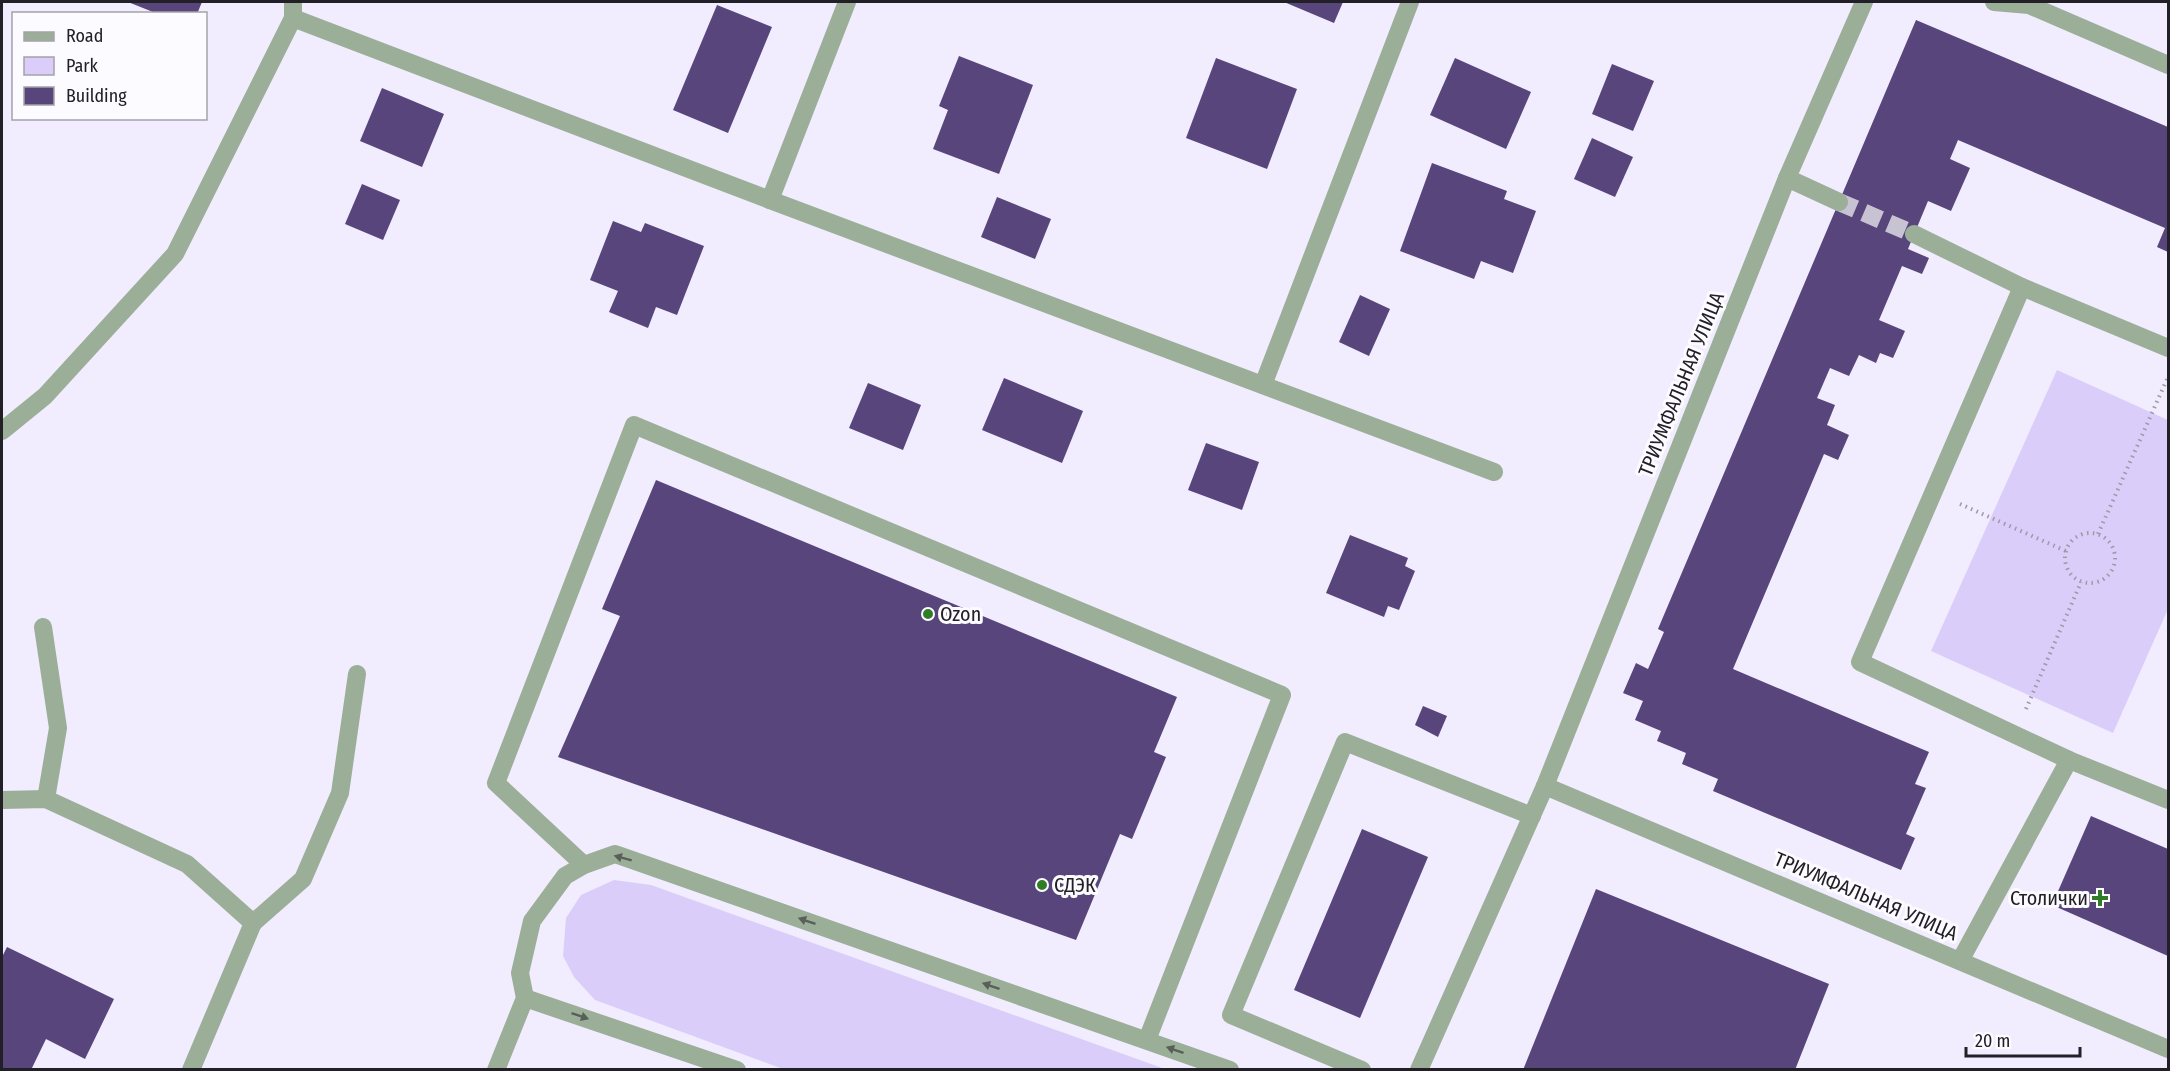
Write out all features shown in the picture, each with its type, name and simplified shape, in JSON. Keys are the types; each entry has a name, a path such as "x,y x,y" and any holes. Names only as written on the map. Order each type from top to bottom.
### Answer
{"street":[{"path":"770,200 847,2"},
{"path":"1263,385 1410,2"},
{"name":"ТРИУМФАЛЬНАЯ УЛИЦА","path":"1419,1070 1545,786 1787,178 1864,2"},
{"path":"1994,2 2030,3 2169,65"},
{"path":"2,431 45,396 175,254 293,10 770,200 1494,472"},
{"path":"1787,178 1839,202"},
{"path":"1914,234 2022,287 2169,348"},
{"path":"2022,287 1860,662 2069,760 2169,800"},
{"path":"584,865 496,783 634,425 1282,695 1147,1040"},
{"path":"43,627 58,728 46,799"},
{"path":"191,1070 253,923 303,879 340,793 357,674"},
{"path":"1362,1070 1231,1015 1345,742 1532,816"},
{"path":"1960,961 2069,760"},
{"name":"ТРИУМФАЛЬНАЯ УЛИЦА","path":"1545,786 2169,1049"},
{"path":"2,800 46,799 187,864 253,923"},
{"path":"496,1070 525,998 520,973 532,921 565,876 584,865 615,854 1230,1070"},
{"path":"525,998 737,1070"}],"path":[{"path":"2098,534 2169,377"},
{"path":"1933,493 2066,551"},
{"path":"2082,533 2098,534 2111,543 2115,558 2110,573 2097,582 2081,582 2068,572 2064,557 2069,542 2082,533"},
{"path":"2014,735 2081,582"}],"green space":[{"path":"2057,370 2168,420 2168,609 2113,733 1931,651"},
{"path":"614,880 651,885 1165,1069 783,1069 595,1000 574,977 563,956 566,918 581,895"}],"building":[{"path":"128,2 202,2 198,12 153,12"},
{"path":"1284,2 1343,2 1334,23"},
{"path":"717,5 772,27 728,133 673,110"},
{"path":"1916,20 2168,127 2168,252 2157,247 2165,228 1958,140 1950,159 1970,168 1951,211 1928,201 1908,249 1929,258 1922,274 1902,266 1879,320 1905,331 1893,358 1880,353 1876,363 1859,355 1849,376 1830,368 1817,398 1835,405 1827,425 1849,435 1838,460 1824,454 1733,669 1929,752 1915,784 1926,788 1906,834 1915,838 1901,870 1713,791 1718,779 1682,764 1686,753 1657,741 1661,731 1635,720 1643,701 1623,693 1636,663 1648,669 1664,632 1658,629"},
{"path":"959,56 1033,85 999,174 933,149 948,110 939,106"},
{"path":"1216,58 1297,89 1267,169 1186,138"},
{"path":"1455,58 1531,92 1506,149 1430,115"},
{"path":"1612,64 1654,81 1633,131 1592,114"},
{"path":"382,88 444,114 422,167 360,141"},
{"path":"1592,138 1633,157 1615,197 1574,179"},
{"path":"1432,163 1507,191 1504,199 1536,211 1513,273 1481,261 1474,279 1400,251"},
{"path":"362,184 400,200 383,240 345,224"},
{"path":"997,197 1051,219 1035,259 981,237"},
{"path":"613,221 641,232 645,223 704,246 677,315 656,307 648,328 609,312 618,291 590,280"},
{"path":"1360,295 1390,309 1369,356 1339,342"},
{"path":"1004,378 1083,411 1062,463 982,430"},
{"path":"868,383 921,405 903,450 849,428"},
{"path":"1206,443 1259,462 1242,510 1188,490"},
{"path":"656,480 1177,697 1154,752 1166,757 1132,839 1120,834 1076,940 558,757 620,616 602,609"},
{"path":"1350,535 1408,558 1405,566 1415,571 1399,610 1388,606 1384,617 1326,593"},
{"path":"1423,706 1447,716 1438,737 1415,725"},
{"path":"2091,816 2168,849 2168,956 2052,905"},
{"path":"1362,829 1428,857 1360,1018 1294,990"},
{"path":"1596,889 1829,984 1795,1070 1523,1070"},
{"path":"7,947 114,999 85,1059 46,1039 31,1070 2,1070 2,957"}],"tunnel":[{"path":"1839,202 1914,234"}],"place":[{"name":"Ozon","path":"928,614"},
{"name":"СДЭК","path":"1042,885"},
{"name":"Столички","path":"2100,898"}]}
